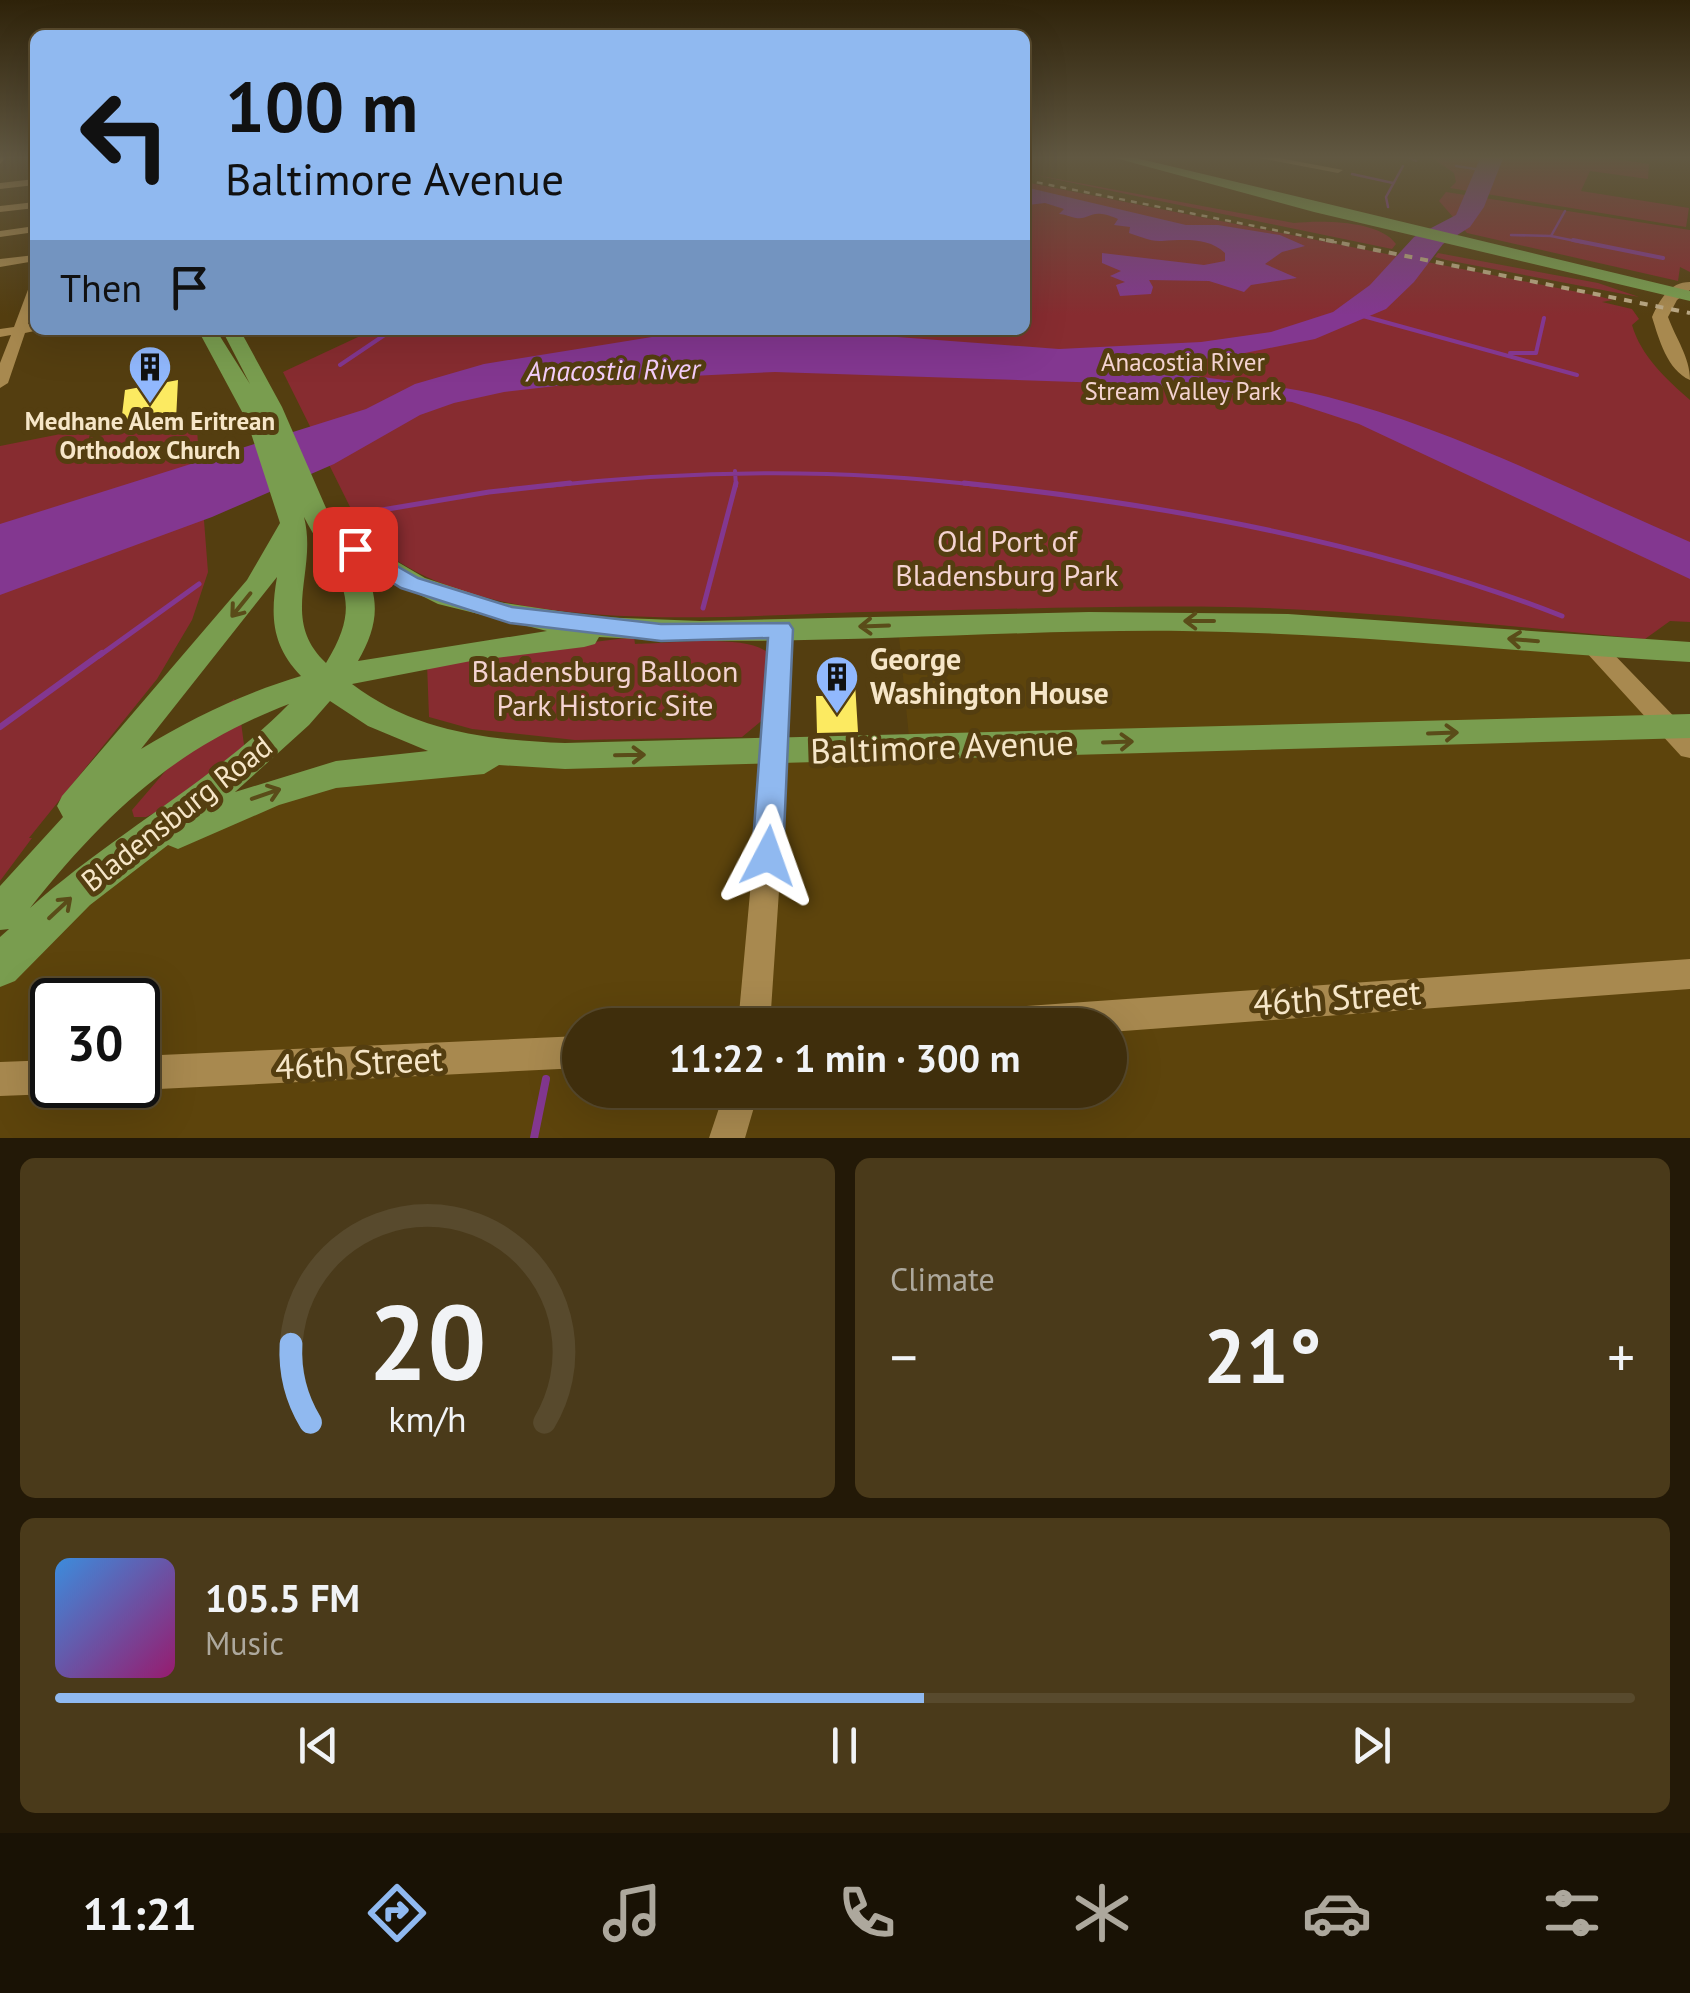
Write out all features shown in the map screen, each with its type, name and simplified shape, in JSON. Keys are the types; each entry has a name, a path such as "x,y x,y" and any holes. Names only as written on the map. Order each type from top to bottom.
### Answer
{"main road":[{"path":"1340,209 1686,289"},
{"name":"Bladensburg Road","path":"209,335 270,429"},
{"name":"Bladensburg Road","path":"0,967 63,905 114,863 248,763 326,681 355,638 364,608 355,576 303,515 233,335"},
{"path":"303,515 394,575 466,604 542,620 661,632"},
{"name":"Bladensburg Road","path":"1,914 58,828 266,574 303,515"},
{"name":"Baltimore Avenue","path":"303,515 287,605 288,630 302,659 369,715 407,733 448,745 533,756 1683,734"},
{"path":"1,914 93,810 162,752 228,714 326,681 534,643 661,632 1022,622 1234,622 1396,629 1690,652"},
{"path":"369,715 379,690 405,664"},
{"path":"114,863 250,800 317,778 384,767 533,756"}],"street":[{"path":"0,234 30,230"},
{"path":"0,263 30,259"},
{"path":"1686,289 1663,306 1662,330 1690,374"},
{"path":"0,383 30,298"},
{"path":"0,333 30,328"},
{"path":"755,1008 776,752 781,629"},
{"path":"1593,646 1683,734"},
{"name":"46th Street","path":"1127,1015 1690,974"},
{"name":"46th Street","path":"160,1073 562,1053"},
{"path":"0,1079 30,1078"},
{"path":"727,1138 736,1108"}],"shaded area":[{"path":"1022,621 1593,646 1690,749 1690,1138 0,1138 0,968 114,863 361,770 910,747 898,626"}],"green space":[{"name":"Anacostia River Stream Valley Park","path":"1030,209 1161,209 1598,296 1613,300 1602,302 1632,309 1639,319 1632,325 1641,347 1690,400 1690,622 1670,621 1645,639 1385,615 1229,607 671,617 599,615 529,607 464,591 407,567 362,531 283,372 362,335 1030,335"},
{"path":"1199,209 1294,223 1364,226 1388,236 1396,244 1392,249"},
{"path":"1446,209 1556,209 1690,230 1690,272 1680,267 1678,281 1467,233"},
{"path":"1578,209 1689,209 1686,227"},
{"path":"1438,253 1598,283 1639,297 1446,260 1435,257"},
{"path":"197,417 197,423 187,426 187,431 197,430 208,572 192,620 157,679 29,838 0,881 0,446 91,428 89,438"},
{"name":"Bladensburg Balloon Park Historic Site","path":"634,637 635,644 726,642 759,648 769,654 766,717 742,737 575,740 472,729 429,717 427,663"},
{"path":"234,699 239,707 246,760 234,775 146,817 134,817 132,810 217,711"}],"water":[{"path":"1064,209 1119,209 1186,225 1218,225 1280,235 1305,246 1282,252 1265,264 1297,278 1251,285 1244,292 1209,281 1149,280 1151,294 1120,296 1116,285 1125,282 1110,276 1121,271 1102,263 1102,253 1204,265 1225,261 1225,253 1203,242 1158,241 1129,233 1130,227 1114,225 1118,219 1109,216 1076,218 1059,214"},
{"name":"Anacostia River","path":"1458,209 1483,209 1470,227 1443,244 1414,282 1386,309 1315,339 1230,356 1140,366 1328,397 1466,443 1690,542 1690,579 1359,424 1292,402 1136,384 775,372 608,380 504,392 454,403 420,415 334,464 212,517 0,595 0,524 366,409 415,384 484,364 658,336 870,335 1059,349 1201,342 1271,332 1333,312 1370,285 1414,237 1456,215"}],"building":[{"name":"Medhane Alem Eritrean Orthodox Church","path":"178,380 176,420 120,432 125,390"},
{"name":"George Washington House","path":"830,683 855,683 858,732 817,733 816,696 830,696"}],"waterway":[{"path":"1551,236 1565,211"},
{"path":"1511,235 1551,236"},
{"path":"1551,236 1585,243"},
{"path":"1573,240 1663,258"},
{"path":"1363,316 1577,375"},
{"path":"1510,353 1536,353 1544,318"},
{"path":"340,365 385,335"},
{"path":"547,486 735,474"},
{"path":"735,474 736,484"},
{"path":"735,474 877,476 986,486"},
{"path":"370,512 570,483"},
{"path":"964,483 1115,502 1268,530 1418,567 1562,616"},
{"path":"703,608 736,484"},
{"path":"99,656 199,584"},
{"path":"0,727 102,653"},
{"path":"534,1138 546,1079"}],"railway":[{"path":"1170,209 1339,243"},
{"path":"1326,240 1690,313"}],"place":[{"name":"Medhane Alem Eritrean Orthodox Church","path":"150,405"},
{"name":"George Washington House","path":"837,715"}],"route":[{"path":"355,549 410,583 510,615 661,632 781,629 768,856"}],"park label":[{"name":"Old Port of Bladensburg Park","path":"1007,559"}]}
